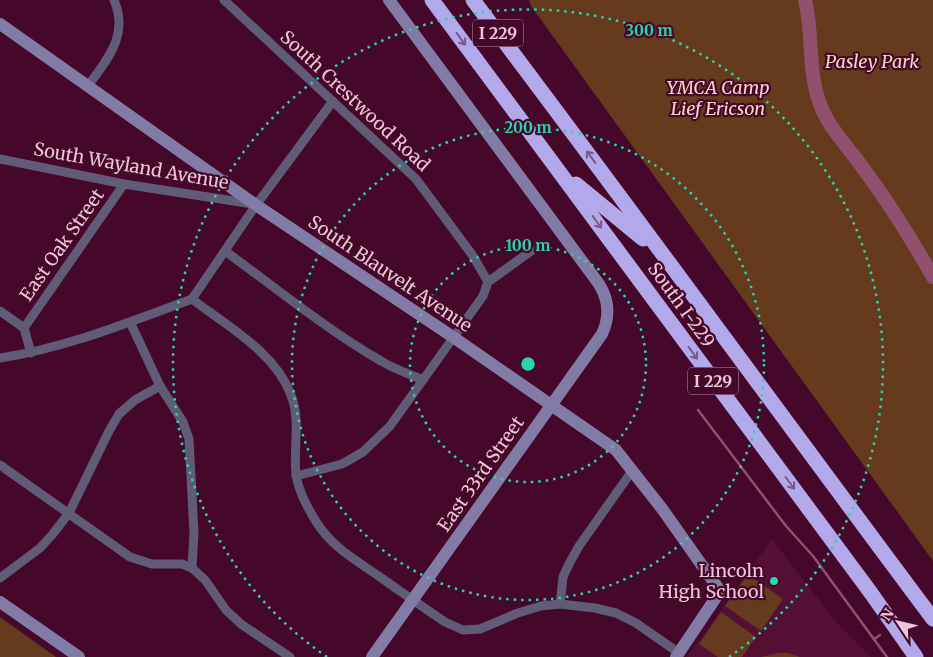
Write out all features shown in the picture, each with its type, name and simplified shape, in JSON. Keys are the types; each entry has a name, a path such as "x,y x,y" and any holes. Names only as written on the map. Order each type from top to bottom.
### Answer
{"highway":[{"name":"South I-229","path":"432,0 871,593 916,657"},
{"name":"South I-229","path":"472,0 933,619"},
{"path":"480,0 523,67"},
{"path":"557,169 660,253"}],"street":[{"path":"88,86 110,56 116,41 120,23 114,0"},
{"name":"South Crestwood Road","path":"224,0 416,179 473,256 488,282"},
{"name":"East 33rd Street","path":"372,657 602,334 608,308 606,296 599,284 389,0"},
{"name":"South Blauvelt Avenue","path":"0,24 256,205 453,337 616,450 663,510 718,588 719,594 677,655"},
{"path":"0,358 31,353 130,322 192,299 256,205 333,101"},
{"name":"South Wayland Avenue","path":"0,159 124,184 256,205"},
{"name":"East Oak Street","path":"31,353 24,328 124,184"},
{"path":"224,251 361,349 383,362 423,380"},
{"path":"296,476 342,464 363,452 390,426 483,296 488,282 531,251"},
{"path":"192,299 260,351 274,365 284,380 292,396 296,422 296,476 304,500 317,524 338,548 445,622 463,630 480,629 518,613 541,606 560,604 595,608 616,613 636,623 677,655"},
{"path":"0,311 24,328"},
{"path":"130,322 160,386 183,422 188,439 194,534 192,568"},
{"path":"0,578 40,548 69,513 119,414 134,400 160,386"},
{"path":"0,465 130,557 152,564 182,564 192,568 205,580 226,610 241,624 290,657"},
{"path":"560,604 562,578 568,564 632,470"},
{"path":"0,602 79,657"}],"shaded area":[{"name":"Lincoln High School","path":"772,539 837,623 871,657 687,657"}],"green space":[{"name":"YMCA Camp Lief Ericson","path":"529,0 933,0 933,561 531,6"},
{"path":"748,574 783,599 761,631 725,606"},
{"path":"721,612 756,637 742,657 718,657 699,644"},
{"path":"0,617 56,657 0,657"},
{"path":"788,653 800,657 761,657"}],"waterway":[{"path":"805,0 815,86 826,118 891,208 933,277"},
{"path":"698,410 786,526 813,556 887,657"},
{"path":"874,639 880,635"}],"place":[{"name":"Lincoln High School","path":"774,581"}],"park label":[{"name":"Pasley Park","path":"872,62"}]}
